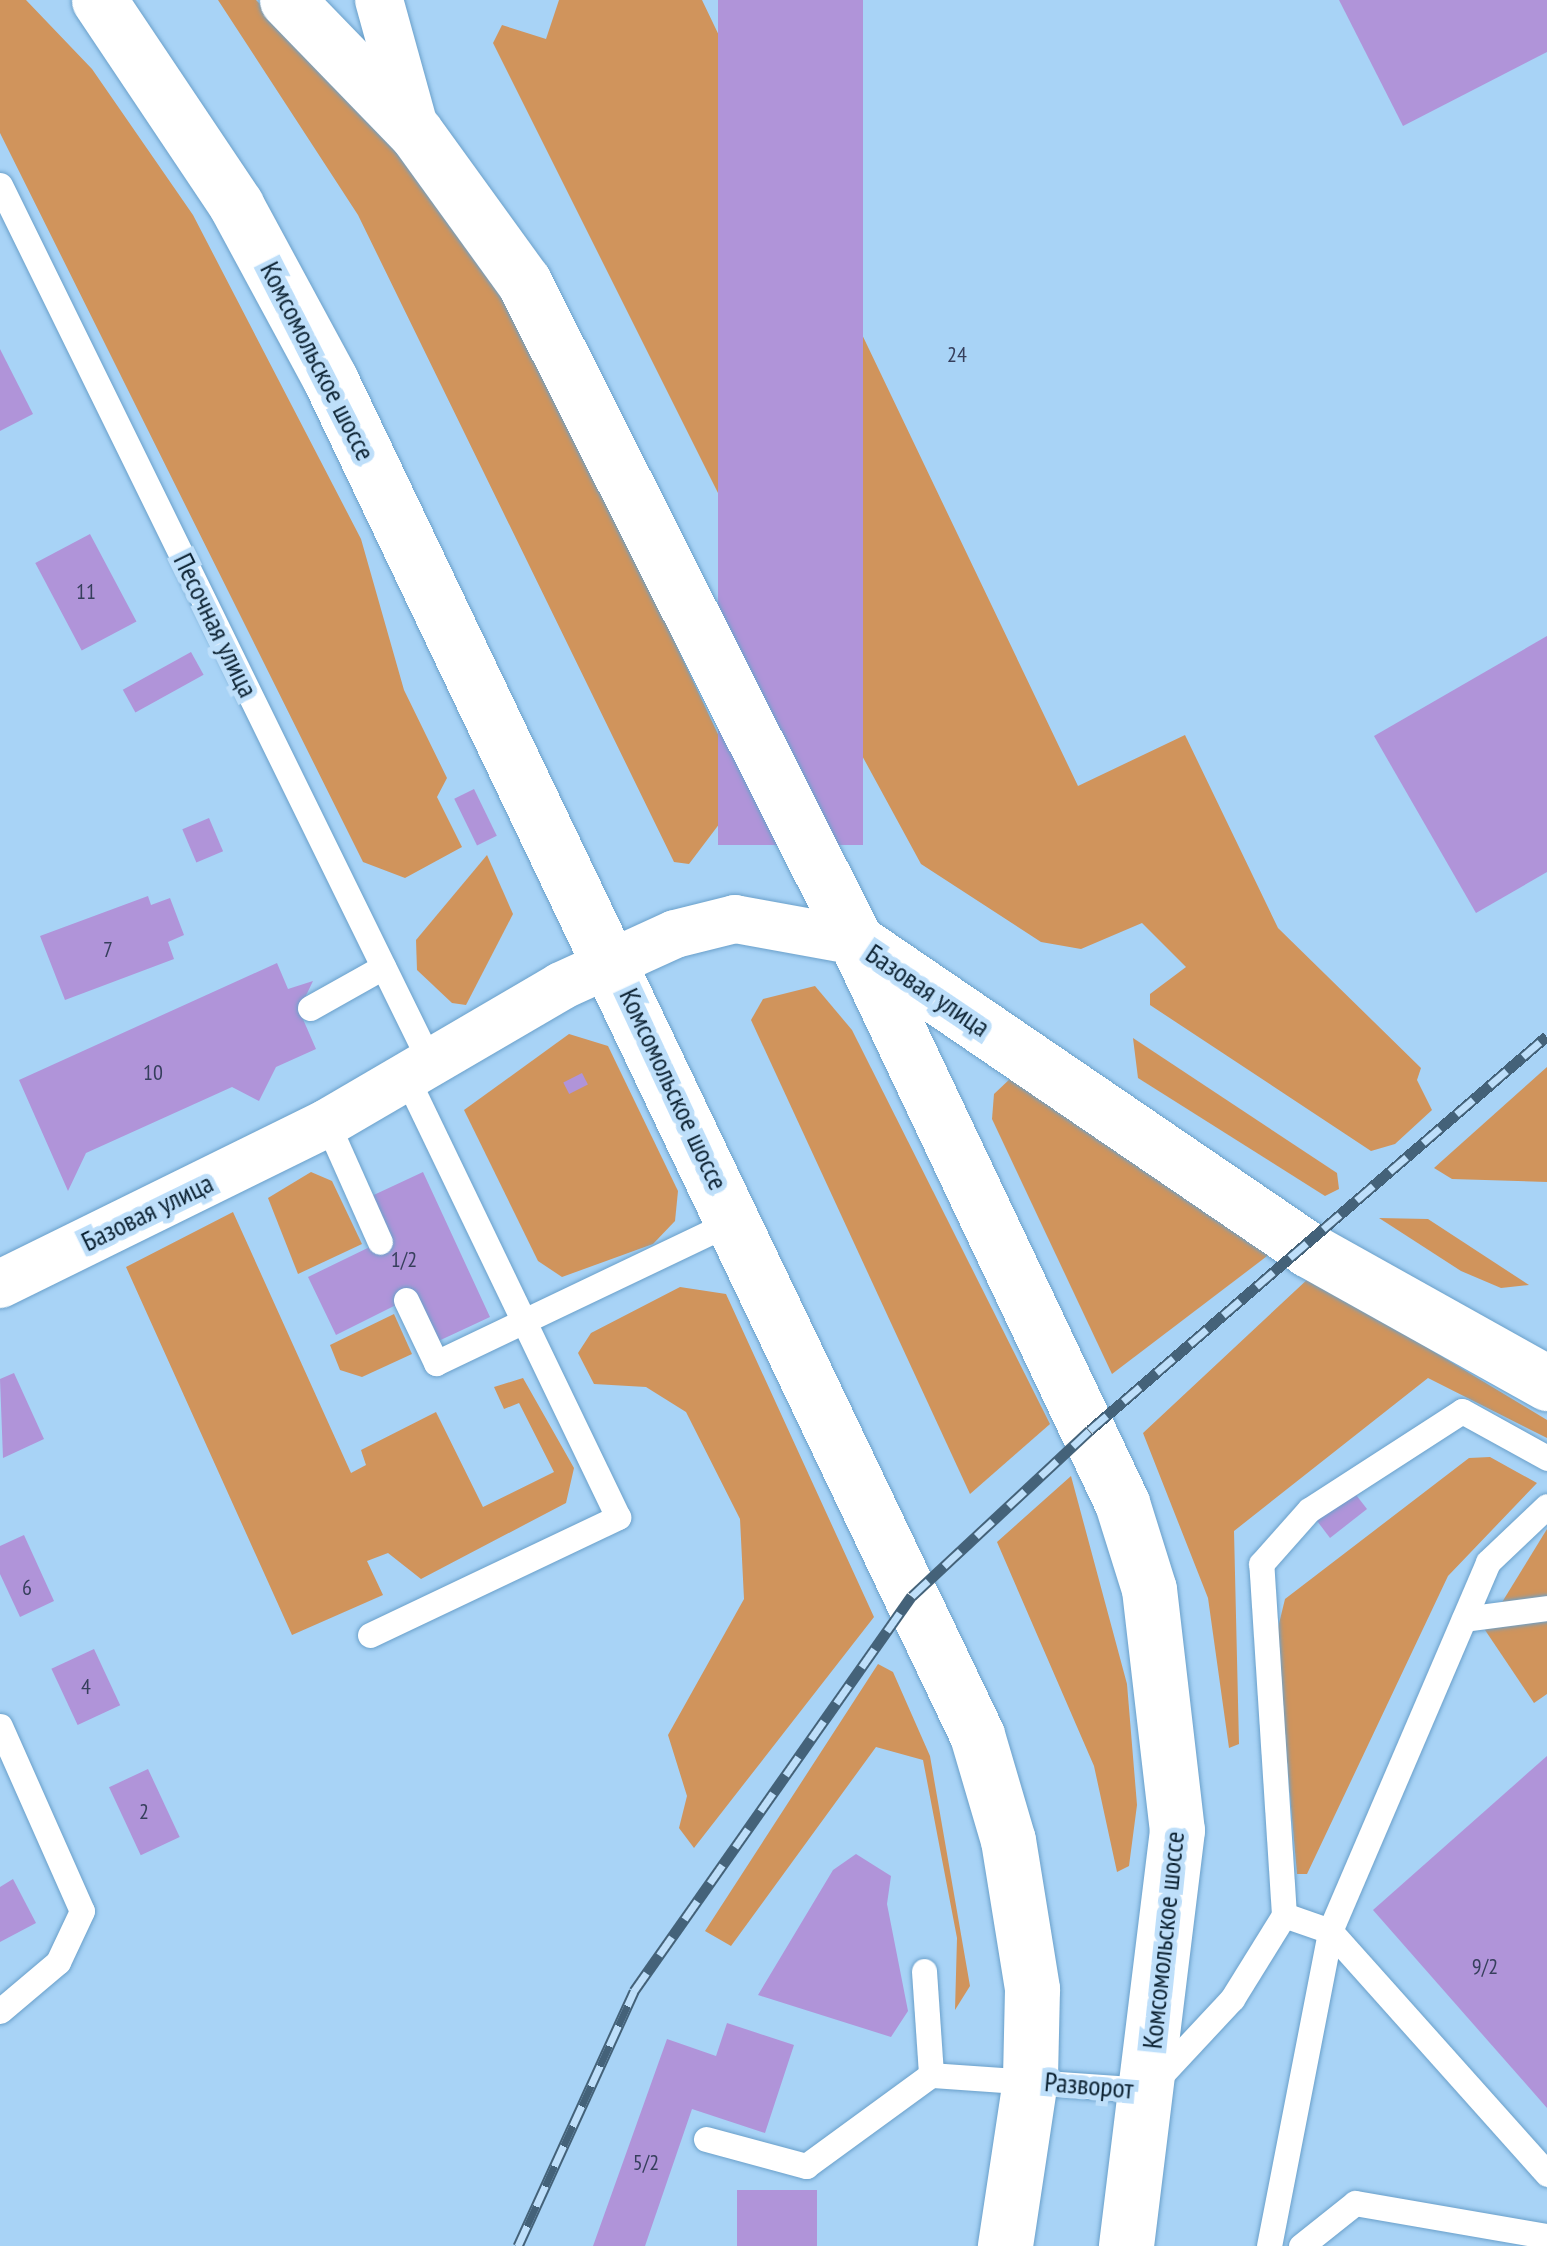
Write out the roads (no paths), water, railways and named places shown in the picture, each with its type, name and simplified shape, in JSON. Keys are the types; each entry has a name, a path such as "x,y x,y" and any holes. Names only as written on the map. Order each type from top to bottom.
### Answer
{"main road":[{"name":"Комсомольское шоссе","path":"99,0 236,206 330,379 613,960 977,1735 1008,1840 1032,1989 1030,2080 1005,2246"},
{"name":"Комсомольское шоссе","path":"287,0 416,133 524,282 856,941 1098,1448 1150,1588 1177,1830 1126,2246"},
{"name":"Базовая улица","path":"856,941 1308,1250 1547,1383"}],"street":[{"name":"Комсомольское шоссе","path":"389,3 416,133"},
{"name":"Базовая улица","path":"0,1284 327,1123 613,960 734,920 856,941"}],"lane":[{"name":"Песочная улица","path":"0,185 384,967 420,1073 526,1321 618,1517 370,1635"},
{"path":"310,1008 384,967"},
{"path":"327,1123 380,1242"},
{"path":"406,1300 436,1363 736,1220"},
{"path":"1148,2090 1232,1999 1284,1915 1261,1564 1309,1510 1371,1476 1462,1412 1547,1458"},
{"path":"1269,2246 1330,1931 1488,1562 1547,1506"},
{"path":"1464,1619 1547,1608"},
{"path":"0,1726 82,1911 58,1962 0,2010"},
{"path":"1284,1915 1330,1931 1547,2174"},
{"path":"706,2139 806,2166 931,2075 924,1971"},
{"name":"Разворот","path":"931,2075 1148,2090"},
{"path":"1301,2246 1355,2203 1547,2236"}],"railway":[{"path":"518,2246 634,1991 912,1596 1090,1430 1547,1036"}]}
